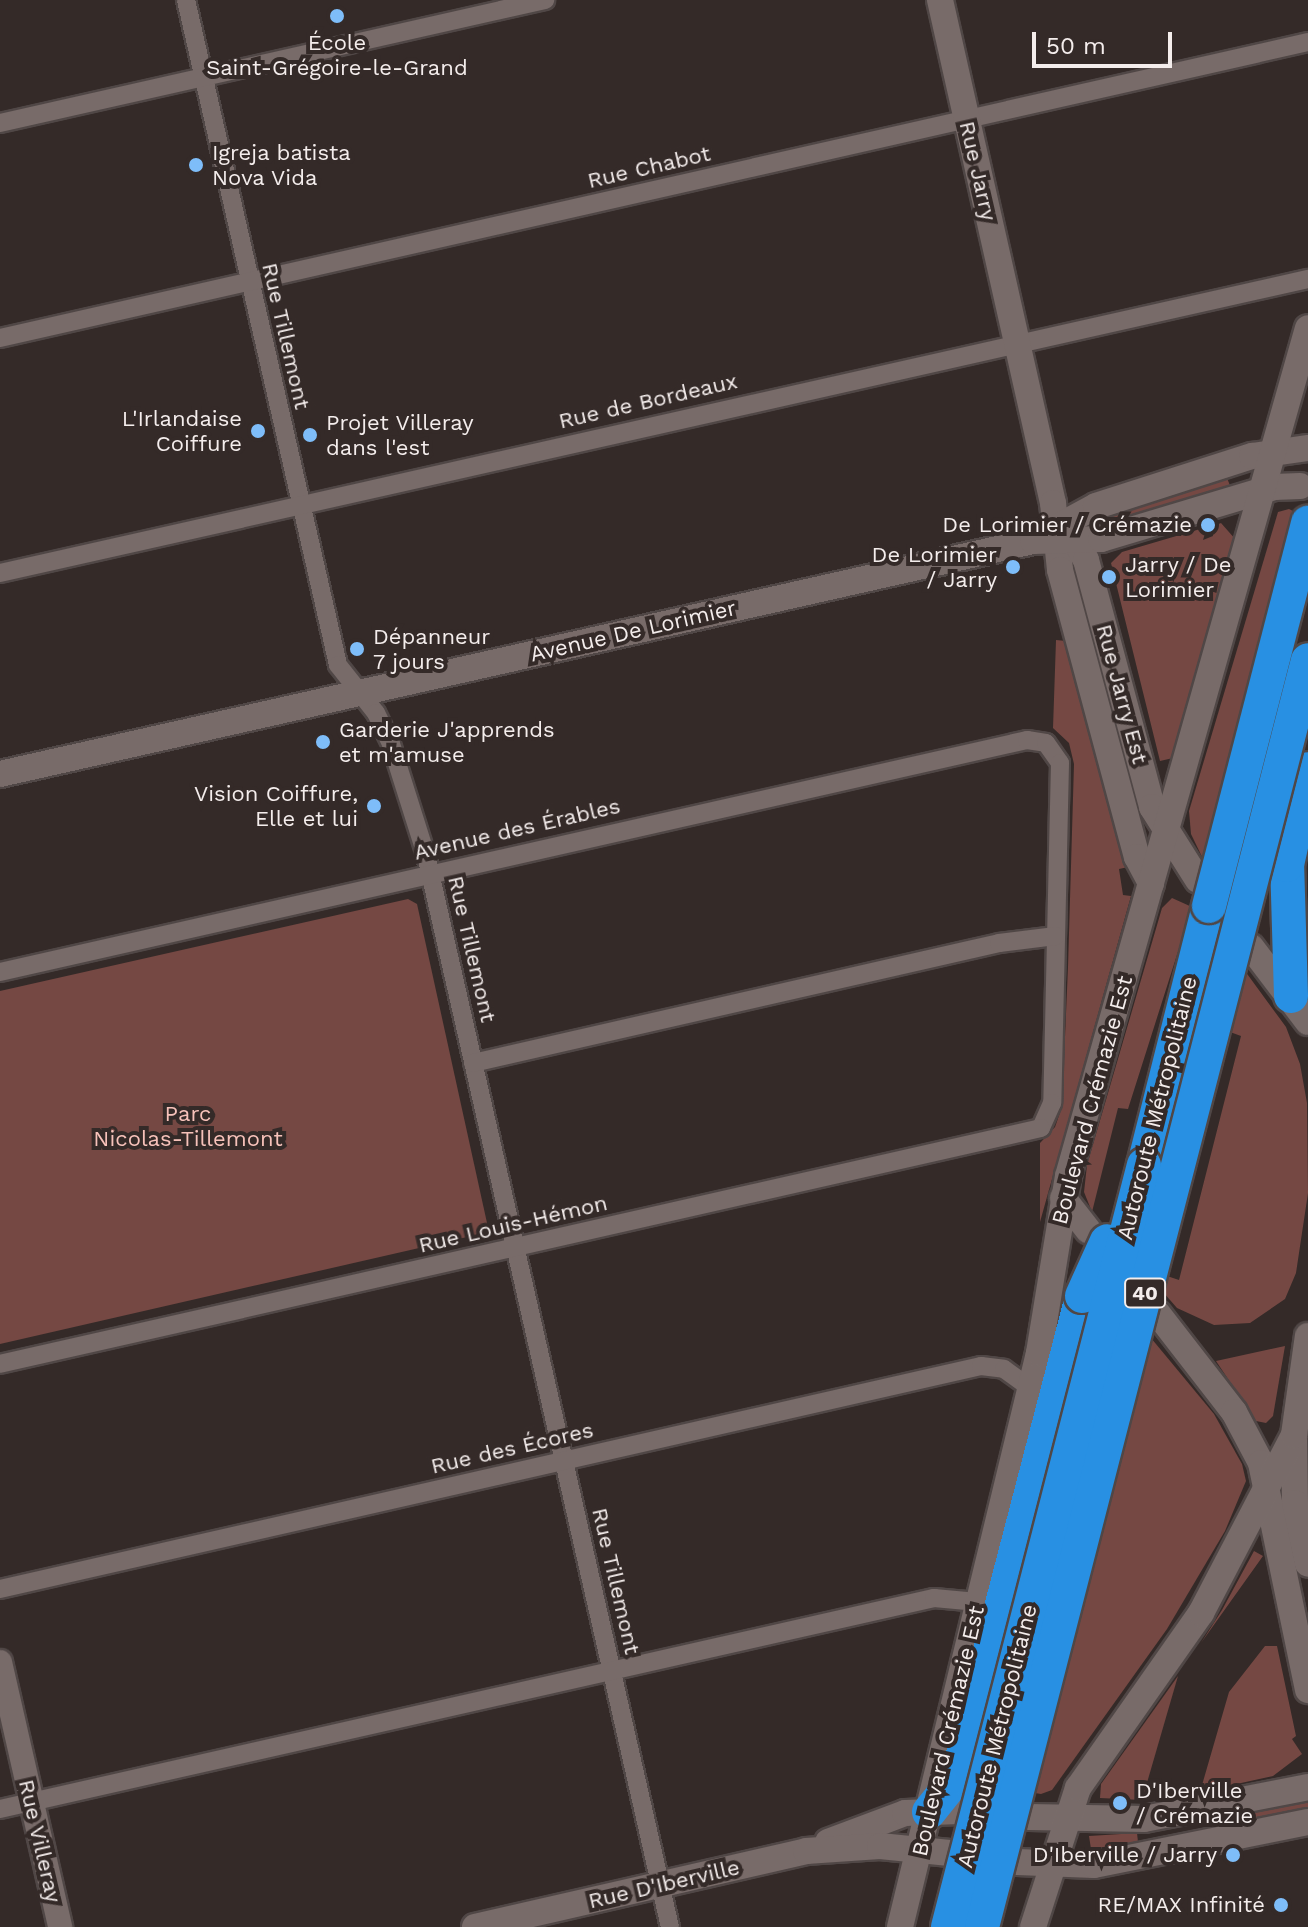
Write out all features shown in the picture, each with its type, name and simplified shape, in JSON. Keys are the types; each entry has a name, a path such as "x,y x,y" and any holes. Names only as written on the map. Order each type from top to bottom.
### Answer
{"highway":[{"name":"Autoroute Métropolitaine","path":"948,1927 1308,523"},
{"name":"Autoroute Métropolitaine","path":"982,1927 1308,660"},
{"path":"1300,1009 1287,865 1308,769"},
{"path":"945,1812 957,1777 1082,1296 1144,1165"}],"main road":[{"name":"Rue Jarry","path":"940,0 1017,342"},
{"name":"Boulevard Crémazie Est","path":"900,1927 920,1849 945,1812 931,1785 1030,1388 1063,1198 1308,328"},
{"name":"Rue Jarry Est","path":"1017,342 1056,529 1060,570 1129,829 1151,883"},
{"name":"Avenue De Lorimier","path":"0,774 1056,529 1096,506 1275,451 1308,448"},
{"name":"Avenue De Lorimier","path":"1056,529 1101,539 1264,490 1300,486"},
{"name":"Rue Jarry Est","path":"1056,529 1086,560 1152,807 1166,836 1198,880"},
{"path":"1251,947 1300,1009"},
{"path":"1063,1198 1088,1230"},
{"path":"1158,1314 1234,1412 1267,1486 1308,1690"},
{"path":"1308,1336 1294,1435 1295,1503 1308,1564"},
{"path":"1033,1927 1065,1821 1084,1779 1201,1613 1294,1435"},
{"path":"1029,1817 1065,1821 1166,1817 1308,1787"},
{"name":"Rue D'Iberville","path":"475,1927 806,1851 869,1825 945,1812"},
{"path":"1017,1862 1051,1866 1094,1865 1308,1822"},
{"name":"Rue D'Iberville","path":"806,1851 920,1849 950,1853"}],"street":[{"name":"Rue Tillemont","path":"186,0 340,674 376,713 399,764 430,873 670,1927"},
{"path":"0,123 545,0"},
{"name":"Rue Chabot","path":"0,338 1308,42"},
{"name":"Rue de Bordeaux","path":"0,573 1308,279"},
{"name":"Avenue des Érables","path":"0,972 1027,740 1046,743 1061,771 1056,936"},
{"path":"473,1063 984,946 1056,936"},
{"name":"Rue Louis-Hémon","path":"0,1364 1036,1131 1045,1124 1052,1103 1056,936"},
{"name":"Rue des Écores","path":"0,1589 981,1366 1004,1369 1030,1388"},
{"path":"0,1809 934,1598 978,1602"},
{"name":"Rue Villeray","path":"0,1662 60,1927"}],"green space":[{"path":"1227,478 1231,488 1101,524 1099,520"},
{"path":"1293,511 1204,861 1191,834 1189,811 1278,512"},
{"path":"1221,523 1236,540 1173,758 1160,761 1111,563 1122,552 1207,527 1203,540 1213,536 1211,527"},
{"path":"1056,640 1066,641 1128,867 1119,869 1123,895 1131,896 1040,1222 1040,1143 1055,1127 1062,1107 1074,764 1069,743 1053,728"},
{"path":"1172,898 1192,907 1128,1109 1118,1108 1092,1212 1084,1192 1087,1165 1162,908"},
{"name":"Parc Nicolas-Tillemont","path":"408,899 417,904 489,1232 0,1344 0,991"},
{"path":"1245,971 1286,1027 1300,1064 1307,1103 1308,1193 1296,1273 1285,1299 1250,1323 1214,1325 1177,1308 1163,1292 1167,1276 1179,1280 1241,1036 1230,1032"},
{"path":"1151,1338 1214,1414 1242,1464 1246,1481 1225,1531 1167,1629 1052,1790 1035,1793"},
{"path":"1285,1346 1273,1416 1266,1423 1256,1421 1216,1361"},
{"path":"1254,1551 1263,1556 1201,1643 1222,1610"},
{"path":"1265,1646 1277,1646 1296,1736 1292,1739 1302,1754 1273,1776 1200,1792 1229,1692"},
{"path":"1178,1676 1142,1800 1100,1798 1101,1784"},
{"path":"1308,1801 1308,1807 1217,1828 1216,1821"},
{"path":"1137,1833 1138,1842 1091,1849 1089,1836"}],"place":[{"name":"École Saint-Grégoire-le-Grand","path":"337,16"},
{"name":"Igreja batista Nova Vida","path":"196,165"},
{"name":"L'Irlandaise Coiffure","path":"258,431"},
{"name":"Projet Villeray dans l'est","path":"310,435"},
{"name":"De Lorimier / Crémazie","path":"1208,525"},
{"name":"De Lorimier / Jarry","path":"1013,567"},
{"name":"Jarry / De Lorimier","path":"1109,577"},
{"name":"Dépanneur 7 jours","path":"357,649"},
{"name":"Garderie J'apprends et m'amuse","path":"323,742"},
{"name":"Vision Coiffure, Elle et lui","path":"374,806"},
{"name":"D'Iberville / Crémazie","path":"1120,1803"},
{"name":"D'Iberville / Jarry","path":"1233,1855"},
{"name":"RE/MAX Infinité","path":"1281,1905"}]}
